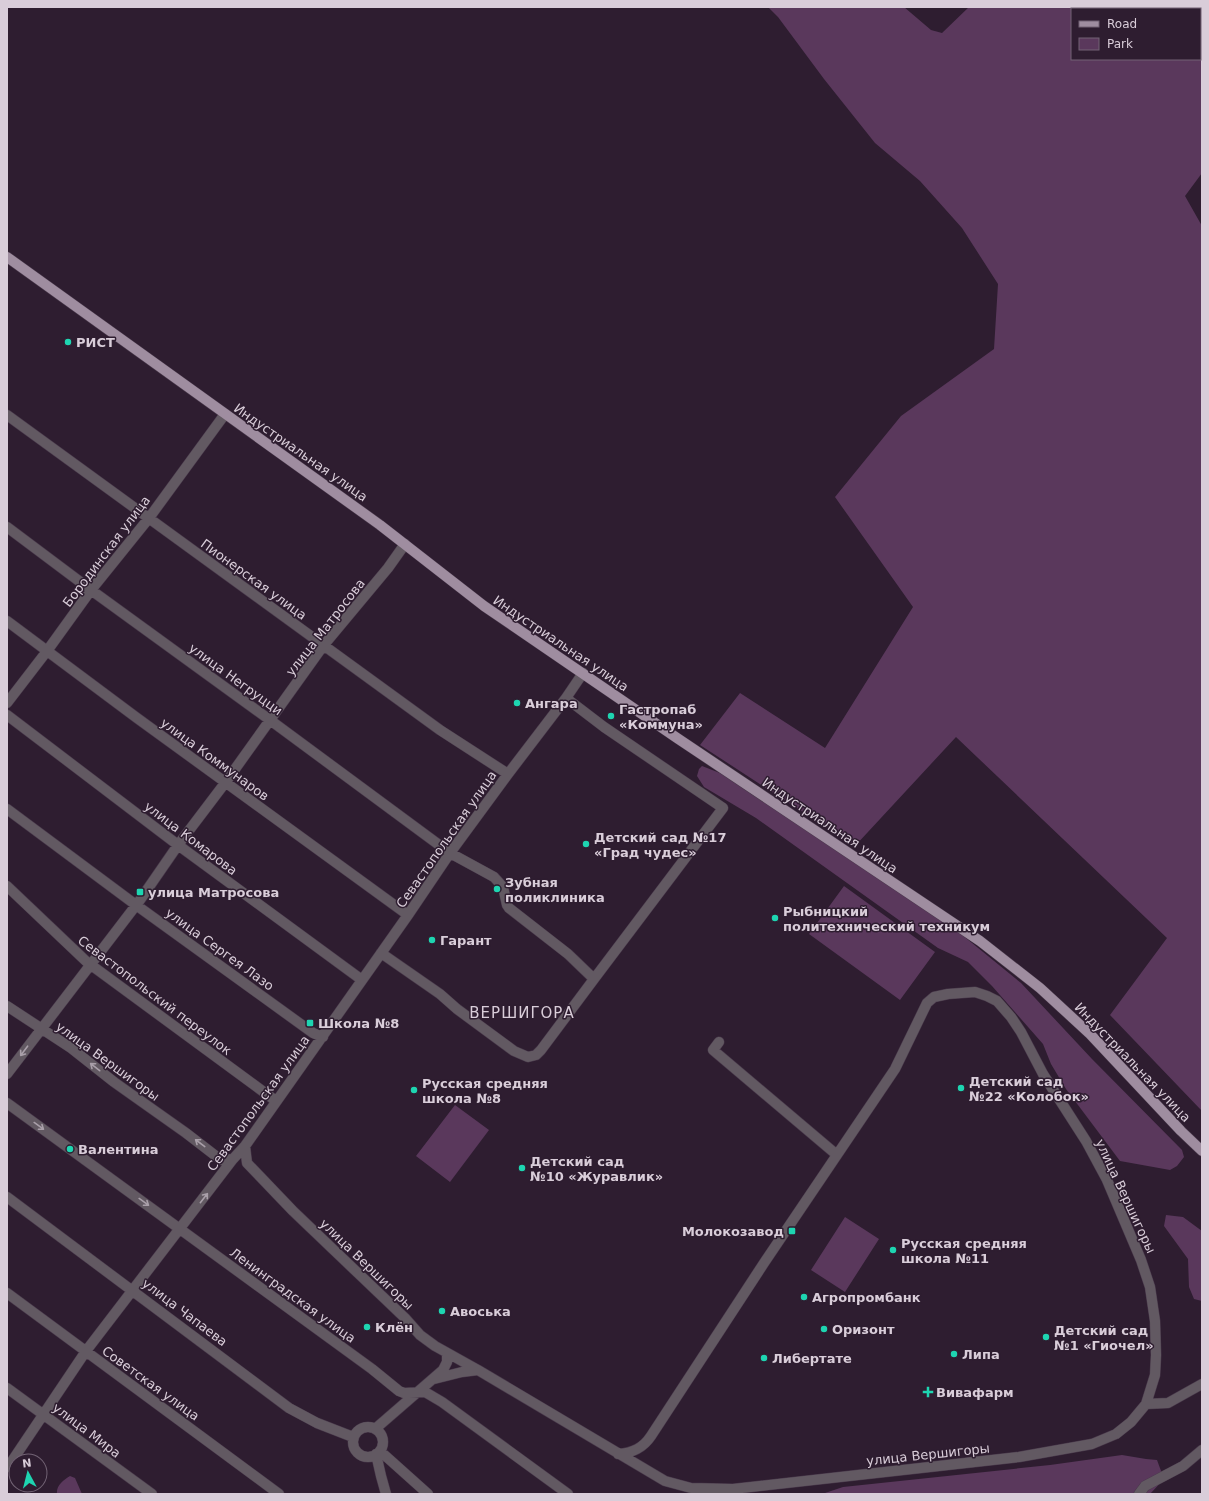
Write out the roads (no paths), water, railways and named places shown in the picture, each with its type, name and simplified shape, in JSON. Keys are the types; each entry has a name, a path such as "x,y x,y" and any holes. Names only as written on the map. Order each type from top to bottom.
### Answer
{"main road":[{"name":"Индустриальная улица","path":"7,257 380,524 484,606 677,738 980,941 1040,988 1090,1034 1180,1131 1202,1151"}],"street":[{"name":"Бородинская улица","path":"7,703 47,652 91,590 149,518 225,414"},
{"name":"Пионерская улица","path":"7,415 440,730 508,774"},
{"name":"улица Негруцци","path":"7,527 450,853 494,877 503,888 506,905 568,954 594,979"},
{"name":"улица Матросова","path":"7,1074 41,1028 91,966 323,646 406,544"},
{"name":"улица Коммунаров","path":"7,621 225,783 408,915"},
{"name":"Севастопольская улица","path":"7,1466 8,1467 86,1351 233,1159 245,1146 323,1037 450,853 583,674"},
{"path":"381,953 440,994 457,1009 514,1051 528,1057 536,1054 541,1050 723,808 604,727 566,698"},
{"name":"улица Комарова","path":"7,715 178,845 362,980"},
{"name":"улица Сергея Лазо","path":"7,809 136,905 313,1032 323,1037"},
{"name":"Севастопольский переулок","path":"7,886 91,966 276,1101"},
{"name":"улица Вершигоры","path":"7,1006 71,1048 114,1082 186,1133 221,1160 233,1159 247,1163 293,1211 405,1318 420,1335 435,1346 478,1370 618,1454 665,1481 687,1490 733,1489 1019,1457 1092,1444 1116,1434 1131,1422 1146,1404 1155,1375 1155,1321 1150,1288 1141,1260 1107,1180 1086,1141 1043,1074 1021,1032 1011,1017 997,1002 988,996 975,992 948,994 934,997 927,1002 895,1069 647,1442 639,1449 618,1454"},
{"path":"719,1042 713,1050 837,1155"},
{"name":"Ленинградская улица","path":"7,1103 399,1390 404,1393 426,1392 442,1402 568,1494"},
{"path":"245,1146 247,1163"},
{"name":"улица Чапаева","path":"7,1197 290,1408 317,1423 353,1437"},
{"name":"Советская улица","path":"7,1293 279,1494"},
{"path":"375,1429 443,1370 448,1358 447,1353"},
{"path":"432,1380 462,1372 478,1370"},
{"path":"1146,1404 1168,1403 1202,1384"},
{"name":"улица Мира","path":"7,1388 152,1494"},
{"path":"378,1453 367,1457 358,1454 353,1446 353,1437 359,1430 362,1428 371,1427 379,1432 383,1441 378,1453 381,1476 386,1494"},
{"path":"1139,1494 1145,1486 1183,1466 1202,1450"},
{"path":"378,1453 428,1494"}],"place":[{"name":"РИСТ","path":"68,342"},
{"name":"Ангара","path":"517,703"},
{"name":"Гастропаб «Коммуна»","path":"611,716"},
{"name":"Детский сад №17 «Град чудес»","path":"586,844"},
{"name":"Зубная поликлиника","path":"497,889"},
{"name":"улица Матросова","path":"140,892"},
{"name":"Рыбницкий политехнический техникум","path":"775,918"},
{"name":"Гарант","path":"432,940"},
{"name":"Школа №8","path":"310,1023"},
{"name":"Детский сад №22 «Колобок»","path":"961,1088"},
{"name":"Русская средняя школа №8","path":"414,1090"},
{"name":"Валентина","path":"70,1149"},
{"name":"Детский сад №10 «Журавлик»","path":"522,1168"},
{"name":"Молокозавод","path":"792,1231"},
{"name":"Русская средняя школа №11","path":"893,1250"},
{"name":"Агропромбанк","path":"804,1297"},
{"name":"Авоська","path":"442,1311"},
{"name":"Клён","path":"367,1327"},
{"name":"Оризонт","path":"824,1329"},
{"name":"Детский сад №1 «Гиочел»","path":"1046,1337"},
{"name":"Липа","path":"954,1354"},
{"name":"Либертате","path":"764,1358"},
{"name":"Вивафарм","path":"928,1392"}],"district":[{"name":"ВЕРШИГОРА","path":"522,1013"}]}
